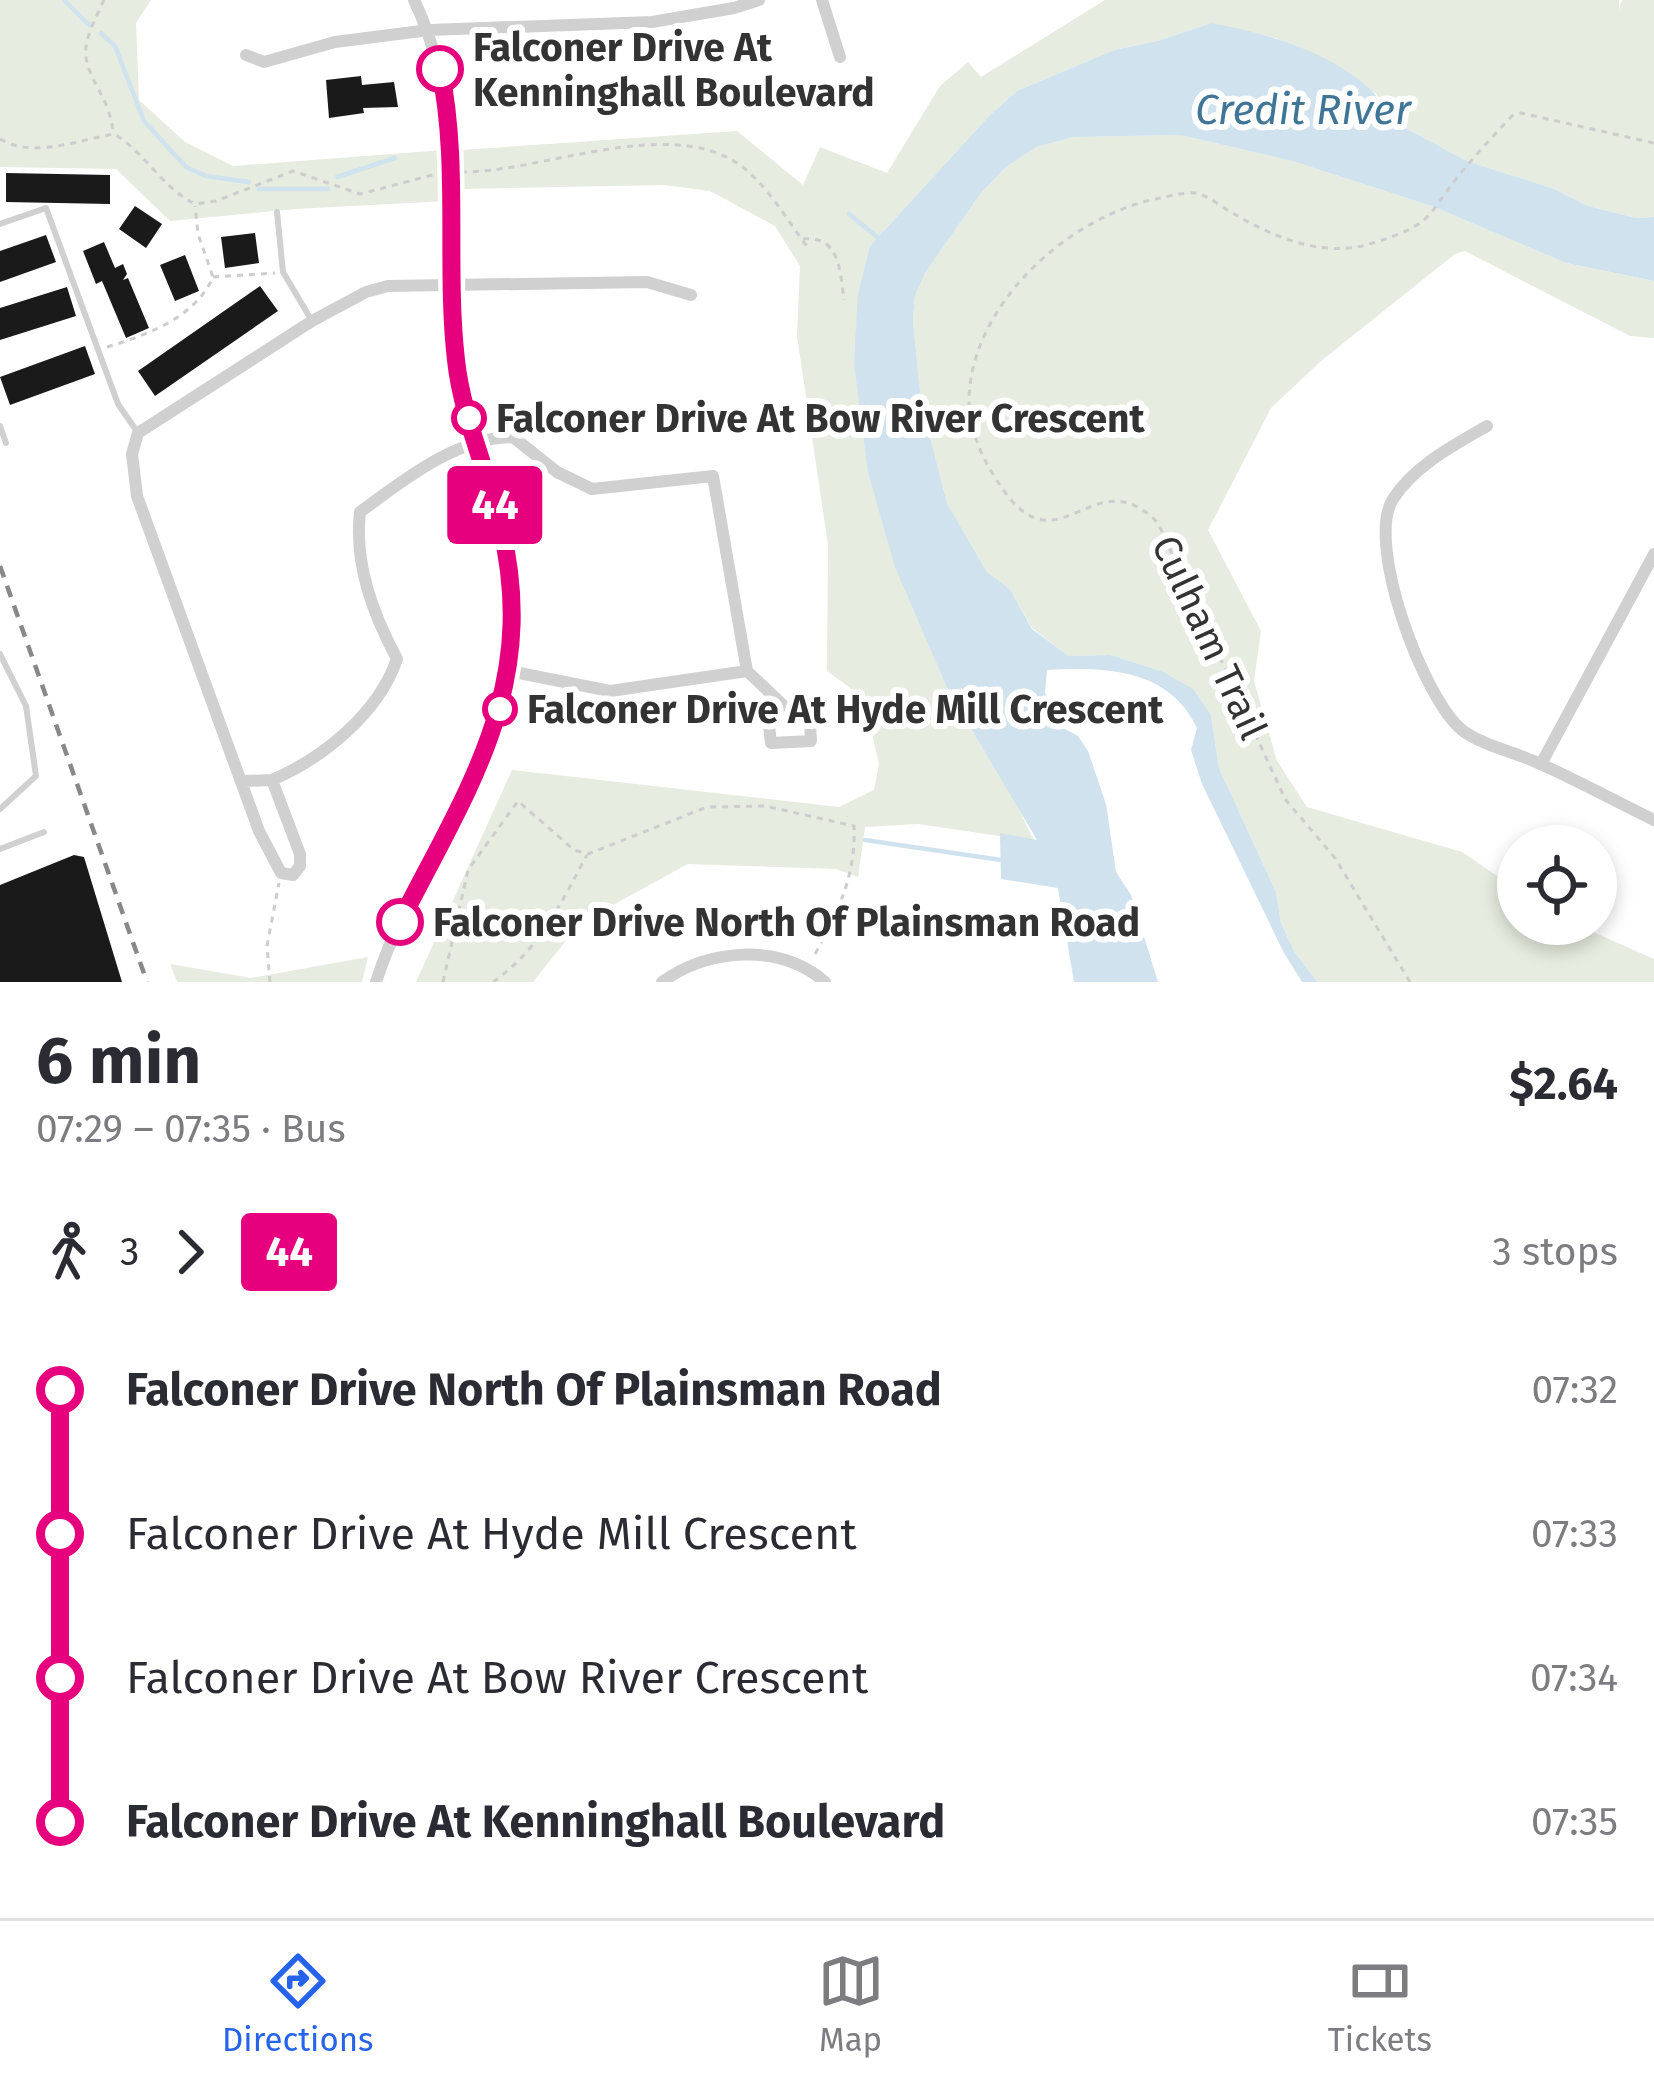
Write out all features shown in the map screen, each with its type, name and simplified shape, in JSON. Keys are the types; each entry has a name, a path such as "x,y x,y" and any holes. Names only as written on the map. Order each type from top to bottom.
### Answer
{"street":[{"path":"376,982 400,922 481,764 509,671 513,624 508,563 456,363 445,96 429,30 414,0"},
{"path":"246,55 264,62 335,42 429,30 652,22 759,0"},
{"path":"822,0 840,57"},
{"path":"272,781 300,854 300,866 293,874 280,873 260,831 137,496 132,454 138,433 311,321 366,292 388,286 647,282 691,296"},
{"path":"1487,426 1434,457 1390,502 1386,547 1421,675 1462,730 1654,820"},
{"path":"244,782 272,781 303,767 354,723 389,681 397,659 378,622 356,544 359,512 446,455 513,437 557,472 592,489 713,476 747,671 783,704"},
{"path":"1541,764 1654,554"},
{"path":"509,671 610,691 747,671"},
{"path":"662,982 710,958 752,955 786,959 825,982"}],"lane":[{"path":"0,224 46,208 118,404 138,433"},
{"path":"277,212 283,272 311,321"},
{"path":"0,426 6,443"},
{"path":"0,654 26,706 36,776 0,809"},
{"path":"0,849 44,832"}],"path":[{"path":"104,0 86,48 86,61 111,110 114,134"},
{"name":"Culham Trail","path":"1410,982 1335,858 1285,799 1158,523 1126,500 1098,501 1069,519 1054,522 1025,513 1007,496 972,428 969,405 976,362 1020,278 1092,221 1132,203 1197,193 1272,234 1333,249 1362,247 1422,222 1512,116 1521,113 1654,143"},
{"path":"0,139 20,148 38,149 114,134 194,204 216,201 293,171 360,194 422,175 476,172 592,149 698,146 741,164 809,249"},
{"path":"99,350 141,337 205,296 213,277 198,234 194,204"},
{"path":"801,239 822,240 831,247 837,256 844,300"},
{"path":"213,277 283,272"},
{"path":"453,982 444,981 468,870 518,801 574,850 588,854 707,807 765,806 854,826 848,892 806,970"},
{"path":"493,982 548,928 588,854"},
{"path":"270,982 267,946 280,873"}],"shaded area":[{"path":"0,0 151,0 136,23 139,100 185,142 233,166 444,150 447,201 170,221 116,169 0,167"},
{"path":"1105,0 1619,0 1619,10 1622,0 1654,0 1654,217 1636,218 1588,206 1554,189 1467,161 1392,121 1383,113 1377,94 1276,38 1211,23 1114,50 1017,91 870,246 868,473 896,567 947,688 1034,841 918,824 865,827 858,877 836,869 688,864 580,923 533,982 416,982 512,770 839,807 874,790 879,764 864,698 827,671 828,545 797,336 800,266 775,226 710,191 664,185 461,189 462,150 737,131 803,185 820,147 887,173 940,86 968,62 981,77"},
{"path":"1182,135 1292,161 1432,206 1566,263 1654,281 1654,338 1630,336 1465,251 1455,254 1321,361 1271,408 1208,530 1261,631 1254,681 1277,761 1307,807 1462,852 1497,876 1497,945 1617,943 1654,959 1654,982 1317,982 1281,923 1276,892 1219,768 1211,715 1161,671 1110,655 1069,656 1032,628 1010,589 987,572 947,503 921,403 915,296 925,273 981,193 1006,167 1037,147 1073,137"},
{"path":"368,957 362,982 177,982 170,964 251,978"}],"water":[{"name":"Credit River","path":"1211,23 1275,38 1336,64 1371,90 1392,121 1467,161 1554,189 1588,206 1636,218 1654,217 1654,281 1566,263 1432,206 1292,161 1181,135 1073,137 1037,147 1006,167 981,193 925,273 915,296 921,402 947,503 987,572 1010,589 1032,629 1069,656 1110,655 1161,671 1193,689 1211,715 1219,768 1276,892 1281,923 1317,982 1302,982 1284,953 1202,784 1191,750 1197,728 1185,708 1170,693 1133,675 1047,670 1045,693 1063,728 1078,736 1088,751 1106,804 1116,872 1131,895 1158,982 1074,982 1058,888 1001,879 1000,833 1037,840 947,688 895,567 868,473 854,363 858,294 870,246 1017,91 1114,50"}],"building":[{"path":"361,76 362,85 394,82 398,107 363,108 364,113 329,118 326,80"},
{"path":"6,173 110,175 110,204 6,202"},
{"path":"135,206 162,224 146,248 119,229"},
{"path":"255,233 259,263 225,268 221,237"},
{"path":"46,235 56,262 0,282 0,251"},
{"path":"104,242 115,268 123,264 127,274 123,280 128,278 149,328 126,338 102,281 96,284 83,251"},
{"path":"185,255 199,291 175,301 160,265"},
{"path":"260,286 278,311 155,396 138,371"},
{"path":"67,287 76,316 0,340 0,308"},
{"path":"85,346 95,374 10,405 0,377"},
{"path":"74,855 84,857 122,982 0,982 0,885"}],"waterway":[{"path":"64,0 89,25"},
{"path":"101,33 115,46 144,121 186,167 206,176 249,182"},
{"path":"337,177 395,158"},
{"path":"259,189 328,189"},
{"path":"849,214 882,241"},
{"path":"865,840 1008,861"}],"railway":[{"path":"0,566 147,982"}],"bus line":[{"name":"44","path":"400,922 494,732 509,671 513,624 500,525 456,363 449,127 440,69"}],"place":[{"name":"Falconer Drive At Kenninghall Boulevard","path":"440,69"},
{"name":"Falconer Drive At Bow River Crescent","path":"469,418"},
{"name":"Falconer Drive At Hyde Mill Crescent","path":"500,709"},
{"name":"Falconer Drive North Of Plainsman Road","path":"400,922"}]}
